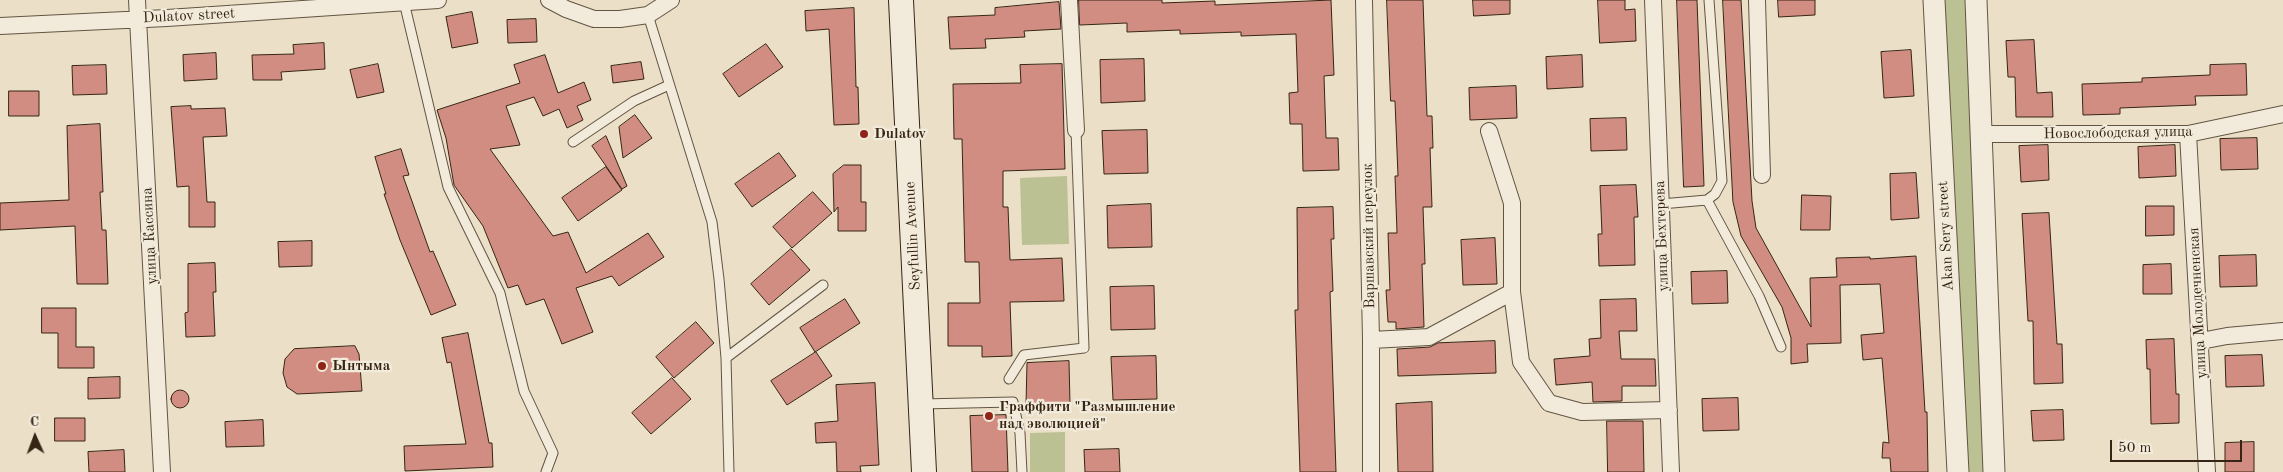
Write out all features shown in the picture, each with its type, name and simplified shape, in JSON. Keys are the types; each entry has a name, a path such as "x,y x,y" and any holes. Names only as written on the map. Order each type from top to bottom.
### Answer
{"main road":[{"name":"Seyfullin Avenue","path":"901,0 924,472"}],"street":[{"name":"улица Кассина","path":"137,0 162,472"},
{"name":"Dulatov street","path":"0,26 167,18 431,0"},
{"path":"549,0 566,9 594,19 620,19 648,15 671,0"},
{"path":"1069,0 1076,130"},
{"name":"Варшавский переулок","path":"1364,0 1371,340 1371,472"},
{"name":"улица Бехтерева","path":"1653,0 1671,472"},
{"path":"1757,0 1762,175"},
{"name":"Akan Sery street","path":"1934,0 1958,472"},
{"path":"1976,0 1994,472"},
{"name":"Новослободская улица","path":"1982,134 2188,134 2283,114"},
{"path":"1490,131 1512,203 1512,292 1521,362 1549,403 1582,412 1669,410"},
{"name":"улица Молодечненская","path":"2188,134 2201,341 2206,472"},
{"path":"1371,340 1429,337 1512,292"},
{"path":"2201,341 2227,336 2283,331"}],"lane":[{"path":"1661,204 1707,200 1715,194 1722,181 1710,0"},
{"path":"404,2 448,187 500,293 524,391 553,453 546,472"},
{"path":"648,15 712,222 726,358 729,472"},
{"path":"573,142 634,101 669,85"},
{"path":"1009,379 1024,355 1084,348 1076,130"},
{"path":"1707,200 1759,296 1781,346"},
{"path":"726,358 823,285"},
{"path":"921,404 1013,402 1020,433 1022,472"}],"green space":[{"path":"1934,0 1976,0 1994,472 1960,472"},
{"path":"1067,176 1069,244 1022,245 1020,178"},
{"path":"1065,432 1065,472 1030,472 1030,433"}],"building":[{"path":"1079,0 1162,0 1162,3 1215,1 1215,5 1331,0 1334,75 1324,76 1326,138 1338,138 1339,170 1303,171 1302,124 1290,124 1289,93 1298,92 1296,34 1241,36 1241,32 1180,34 1180,30 1127,32 1127,23 1080,25"},
{"path":"1387,0 1423,0 1427,116 1432,116 1433,148 1430,148 1432,207 1423,207 1425,264 1422,264 1424,327 1396,329 1396,322 1388,322 1386,290 1390,290 1388,233 1397,233 1395,176 1398,176 1395,101 1391,101"},
{"path":"1473,0 1510,0 1510,14 1474,16"},
{"path":"1598,0 1625,0 1625,10 1635,9 1636,41 1600,43"},
{"path":"1677,0 1697,0 1704,186 1684,187"},
{"path":"1723,0 1741,0 1752,201 1756,228 1811,327 1810,278 1837,277 1836,258 1870,257 1870,259 1916,256 1925,412 1927,412 1928,472 1891,472 1890,458 1882,458 1883,442 1889,443 1882,358 1863,360 1861,335 1884,333 1880,284 1840,285 1841,343 1807,344 1808,362 1791,364 1791,338 1782,307 1741,236 1733,202"},
{"path":"1778,0 1815,0 1815,15 1779,17"},
{"path":"1059,2 1061,29 1024,31 1025,37 985,39 986,48 950,49 948,17 995,15 995,8"},
{"path":"854,8 859,124 834,125 829,29 806,31 805,11"},
{"path":"472,12 478,43 452,48 446,17"},
{"path":"536,19 537,42 508,43 507,20"},
{"path":"2034,40 2037,93 2052,92 2053,117 2016,117 2015,77 2008,77 2006,41"},
{"path":"324,43 325,69 281,72 282,80 253,80 252,55 294,54 293,45"},
{"path":"766,44 783,67 739,97 723,74"},
{"path":"1911,50 1914,96 1884,98 1881,52"},
{"path":"216,53 217,79 184,81 183,55"},
{"path":"545,55 558,93 584,82 591,100 577,106 583,120 567,128 559,109 543,116 534,97 506,106 520,145 490,149 553,236 568,232 586,273 648,233 664,257 619,286 612,276 576,288 593,332 562,344 544,299 526,305 518,285 508,288 483,226 454,185 446,138 437,110 520,83 514,65"},
{"path":"1582,55 1583,87 1547,89 1546,57"},
{"path":"1144,59 1145,101 1101,103 1100,60"},
{"path":"641,62 644,79 613,83 611,66"},
{"path":"378,64 384,92 357,98 350,70"},
{"path":"1062,64 1065,169 1003,171 1003,207 1008,207 1010,260 1062,258 1064,301 1010,302 1012,356 982,357 982,346 948,346 948,303 980,303 979,262 965,262 962,139 954,139 953,84 1021,83 1020,65"},
{"path":"2246,64 2247,95 2195,96 2196,105 2120,108 2120,114 2083,115 2082,84 2142,82 2142,78 2210,75 2210,65"},
{"path":"106,65 107,94 73,95 72,66"},
{"path":"1516,86 1517,118 1470,120 1469,88"},
{"path":"9,91 39,91 39,116 9,116"},
{"path":"191,106 191,109 225,108 227,136 203,137 207,202 215,202 215,227 189,227 189,186 177,187 171,107"},
{"path":"635,115 652,138 623,158 619,127"},
{"path":"1626,118 1627,150 1591,151 1590,119"},
{"path":"100,124 103,192 100,192 102,230 106,230 108,284 77,284 75,226 0,230 0,203 69,200 67,126"},
{"path":"1147,130 1148,173 1104,174 1102,131"},
{"path":"606,136 627,186 622,189 592,146"},
{"path":"2257,138 2258,169 2221,170 2220,139"},
{"path":"2048,145 2049,180 2021,182 2019,146"},
{"path":"2175,145 2176,176 2139,178 2138,147"},
{"path":"401,149 409,175 403,176 430,252 433,251 456,305 431,315 400,240 384,194 386,194 375,157"},
{"path":"779,153 796,176 752,207 735,184"},
{"path":"844,165 861,165 861,202 866,202 866,231 838,231 838,207 834,212 833,174"},
{"path":"606,167 622,190 578,221 562,198"},
{"path":"1916,173 1919,218 1891,220 1890,174"},
{"path":"1636,185 1638,217 1634,217 1635,265 1599,266 1598,234 1602,234 1600,186"},
{"path":"813,192 832,213 792,248 773,227"},
{"path":"1802,195 1831,196 1830,230 1801,230"},
{"path":"1151,204 1152,247 1108,248 1107,206"},
{"path":"2146,206 2174,206 2174,235 2146,236"},
{"path":"1333,207 1334,239 1331,239 1333,291 1330,292 1336,472 1300,472 1295,310 1298,310 1297,208"},
{"path":"2049,213 2057,344 2062,344 2063,383 2034,384 2033,321 2028,321 2022,214"},
{"path":"1495,238 1497,284 1463,285 1461,240"},
{"path":"312,241 312,266 279,267 278,242"},
{"path":"791,249 810,270 769,305 751,284"},
{"path":"2256,255 2257,286 2220,287 2219,256"},
{"path":"215,263 216,292 213,292 215,336 186,337 185,313 188,312 188,264"},
{"path":"2171,264 2172,294 2143,294 2143,265"},
{"path":"1727,271 1728,303 1692,304 1691,272"},
{"path":"1154,286 1155,329 1111,330 1110,287"},
{"path":"845,299 860,323 815,352 800,328"},
{"path":"1636,299 1637,331 1619,331 1621,359 1655,359 1656,386 1622,386 1622,401 1593,402 1592,382 1556,385 1554,359 1590,356 1589,339 1601,338 1600,300"},
{"path":"42,308 76,308 76,347 94,347 94,368 58,368 58,333 42,333"},
{"path":"696,322 714,343 674,378 656,357"},
{"path":"468,333 489,443 492,443 493,467 405,471 404,446 466,444 451,362 447,363 442,338"},
{"path":"2174,339 2176,394 2179,394 2179,423 2151,424 2150,369 2147,369 2146,340"},
{"path":"1495,341 1496,373 1398,376 1397,349 1430,347 1438,343"},
{"name":"Ынтыма","path":"355,346 359,354 362,391 297,394 287,387 283,373 285,359 294,349"},
{"path":"816,352 832,376 787,405 771,381"},
{"path":"2262,355 2264,386 2226,387 2225,356"},
{"path":"1156,356 1157,399 1113,400 1111,357"},
{"path":"1069,361 1070,404 1026,405 1027,363"},
{"path":"120,377 120,398 88,399 88,378"},
{"path":"672,378 691,399 651,434 632,413"},
{"path":"875,383 879,465 860,466 861,472 837,472 836,442 816,443 815,423 838,421 836,385"},
{"path":"180,390 186,393 189,399 186,405 180,408 174,405 171,399 174,393"},
{"path":"1738,398 1739,430 1703,431 1702,399"},
{"path":"1432,402 1433,472 1398,472 1396,404"},
{"path":"2063,410 2064,440 2033,441 2031,411"},
{"path":"1006,415 1008,472 972,472 970,416"},
{"path":"55,418 85,418 85,441 55,441"},
{"path":"263,420 264,446 226,447 225,422"},
{"path":"1607,421 1643,421 1644,472 1608,472"},
{"path":"2254,442 2254,472 2225,472 2225,443"},
{"path":"1119,449 1120,472 1085,472 1084,450"},
{"path":"124,450 125,472 89,472 88,452"}],"place":[{"name":"Dulatov","path":"864,134"},
{"name":"Ынтыма","path":"322,366"},
{"name":"Граффити \"Размышление над эволюцией\"","path":"989,416"}]}
